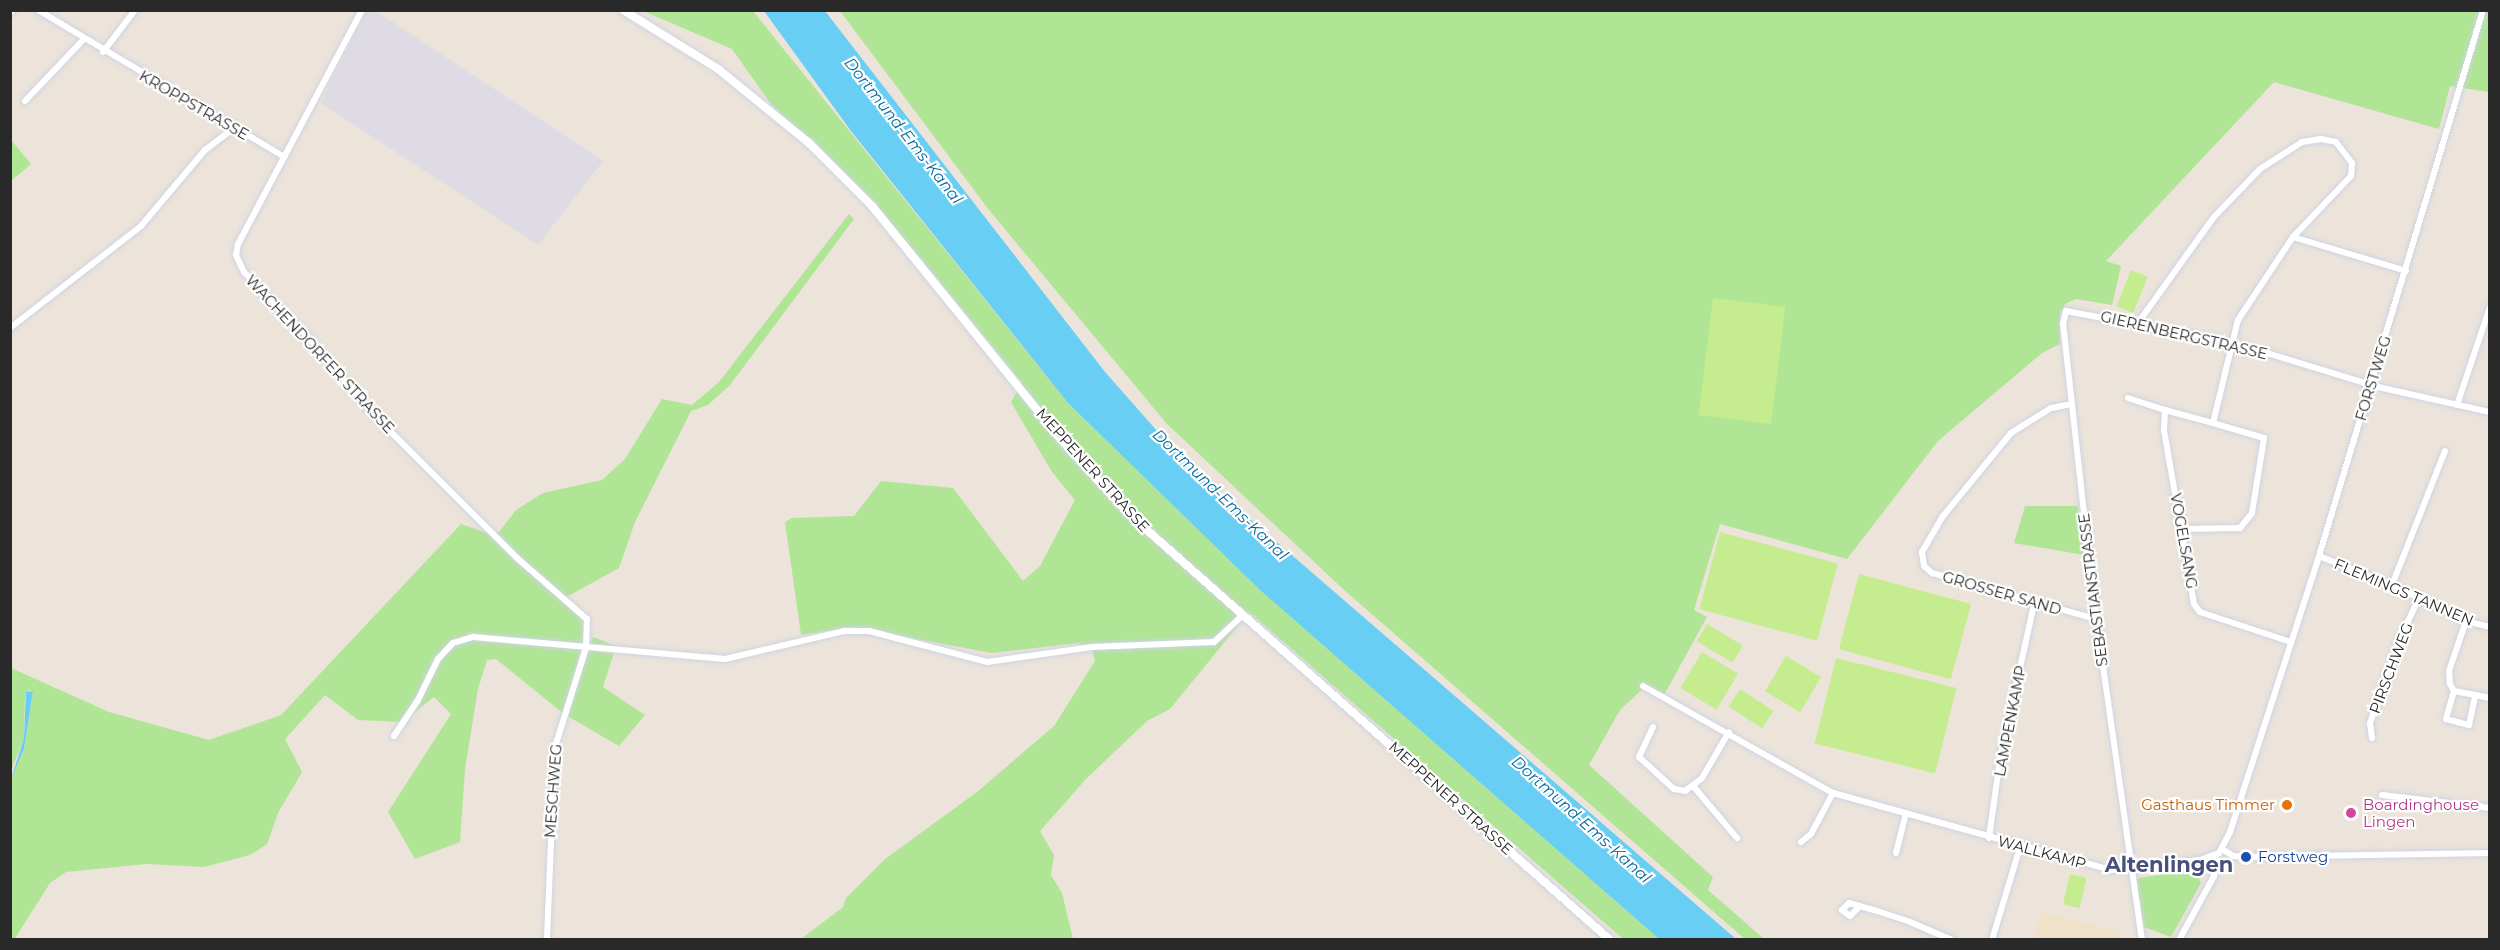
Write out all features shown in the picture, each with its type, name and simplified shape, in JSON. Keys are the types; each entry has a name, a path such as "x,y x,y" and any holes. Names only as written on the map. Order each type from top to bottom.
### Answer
{"main road":[{"name":"MEPPENER STRASSE","path":"622,10 718,69 809,143 879,214 1074,454 1130,515 1241,617 1610,939"}],"street":[{"name":"KROPPSTRASSE","path":"38,10 83,40 232,129 285,157"},
{"path":"103,52 135,10"},
{"name":"WACHENDORFER STRASSE","path":"362,10 238,244 239,265 307,336 374,415 517,558 581,611 589,628 586,648"},
{"name":"FORSTWEG","path":"2222,849 2319,556 2483,10"},
{"path":"25,101 83,40"},
{"path":"10,328 141,226 205,150 232,129"},
{"path":"2138,323 2214,218 2260,169 2302,142 2321,139 2336,142 2352,163 2351,176 2293,237 2261,281 2238,320 2213,423"},
{"path":"2293,237 2406,272"},
{"path":"2457,405 2490,307"},
{"name":"GIERENBERGSTRASSE","path":"2066,311 2231,342 2371,385 2490,412"},
{"name":"SEBASTIANSTRASSE","path":"2066,311 2063,324 2096,619 2129,870"},
{"path":"2128,398 2264,438 2252,513 2240,528 2183,530"},
{"name":"GROSSER SAND","path":"2072,404 2051,408 2011,433 1949,508 1922,552 1924,566 1932,573 2034,604 2096,619"},
{"name":"VOGELSANG","path":"2165,410 2164,430 2194,604 2200,612 2291,642"},
{"path":"2392,585 2445,452"},
{"name":"FLEMINGS TANNEN","path":"2319,556 2392,585 2466,621 2490,627"},
{"name":"PIRSCHWEG","path":"2372,738 2370,723 2396,647 2419,598"},
{"name":"LAMPENKAMP","path":"1989,838 2000,759 2034,604"},
{"path":"394,736 418,700 438,659 463,639 515,638 586,648 725,659 844,631 869,631 987,662 1092,647 1214,642 1241,617"},
{"path":"2466,621 2449,671 2454,691 2446,719 2469,725 2475,696"},
{"name":"MESCHWEG","path":"547,939 555,747 586,648"},
{"name":"WALLKAMP","path":"1643,686 1729,732 1833,794 2020,847 2111,870 2129,870 2200,860 2215,855"},
{"path":"2454,691 2490,698"},
{"path":"1653,728 1640,757 1674,789 1685,791 1694,787 1729,732"},
{"path":"1694,787 1737,838"},
{"path":"1801,842 1811,834 1833,794"},
{"path":"2382,795 2490,808"},
{"path":"1896,853 1906,813"},
{"path":"1992,939 2020,847"},
{"path":"2179,939 2214,876 2215,855 2222,849 2233,856 2246,857 2490,853"},
{"path":"2129,870 2142,939"},
{"path":"1860,906 1952,939"}],"shaded area":[{"path":"367,11 376,11 603,161 538,245 321,103"},
{"path":"2041,912 2120,931 2118,939 2034,939"}],"green space":[{"path":"643,11 753,11 1068,403 1261,591 1659,939 1623,939 1249,612 1170,709 1147,721 1086,779 1040,831 1054,855 1051,875 1062,893 1073,939 801,939 843,907 846,898 885,859 977,792 1054,726 1095,661 1092,650 1078,643 992,653 851,627 801,635 785,522 792,518 854,516 881,481 953,488 1023,581 1040,566 1075,500 1052,472 1011,402 1022,383 907,242 771,104 732,49"},
{"path":"840,11 2489,11 2489,92 2450,86 2439,129 2274,82 2106,261 2121,266 2112,305 2076,299 2066,303 2060,314 2060,344 2042,353 1938,441 1847,559 1720,524 1694,610 1707,617 1664,695 1646,686 1620,710 1589,765 1713,877 1708,890 1764,939 1746,940 1343,589 1167,424 989,210"},
{"path":"11,140 31,164 10,181"},
{"path":"849,214 854,219 730,385 708,405 691,411 635,522 619,568 561,600 583,621 584,636 567,703 593,637 616,646 603,687 645,715 619,746 564,714 496,659 487,660 478,689 465,769 460,842 415,859 388,812 451,714 434,697 402,722 358,720 325,695 285,739 302,772 278,813 267,844 250,855 204,867 146,864 66,872 50,883 14,940 10,939 11,779 24,749 33,691 29,690 25,697 24,738 11,771 11,668 109,712 209,740 281,715 461,524 496,536 516,510 543,493 602,480 625,459 662,399 692,405 719,382"},
{"path":"2131,270 2148,277 2133,313 2116,306"},
{"path":"1713,298 1785,307 1771,424 1699,415"},
{"path":"2025,506 2078,506 2084,555 2014,543"},
{"path":"1720,532 1838,564 1817,641 1699,609"},
{"path":"1859,574 1971,604 1951,679 1839,649"},
{"path":"1707,624 1743,646 1733,663 1697,641"},
{"path":"1702,652 1738,674 1716,710 1680,688"},
{"path":"1786,656 1821,677 1800,712 1765,691"},
{"path":"1836,658 1956,688 1935,773 1815,743"},
{"path":"1740,689 1774,711 1762,728 1729,707"},
{"path":"2195,869 2201,883 2171,937 2144,927 2134,879"},
{"path":"2070,874 2087,878 2080,908 2063,904"}],"water":[{"name":"Dortmund-Ems-Kanal","path":"764,11 825,11 1105,372 1158,432 1228,500 1736,939 1659,939 1261,591 1068,403 851,131"},
{"path":"33,691 24,749 11,779 24,738 26,692"}],"place":[{"name":"Gasthaus Timmer","path":"2287,805"},
{"name":"Boardinghouse Lingen","path":"2351,813"},
{"name":"Forstweg","path":"2246,857"}],"district":[{"name":"Altenlingen","path":"2169,865"}]}
